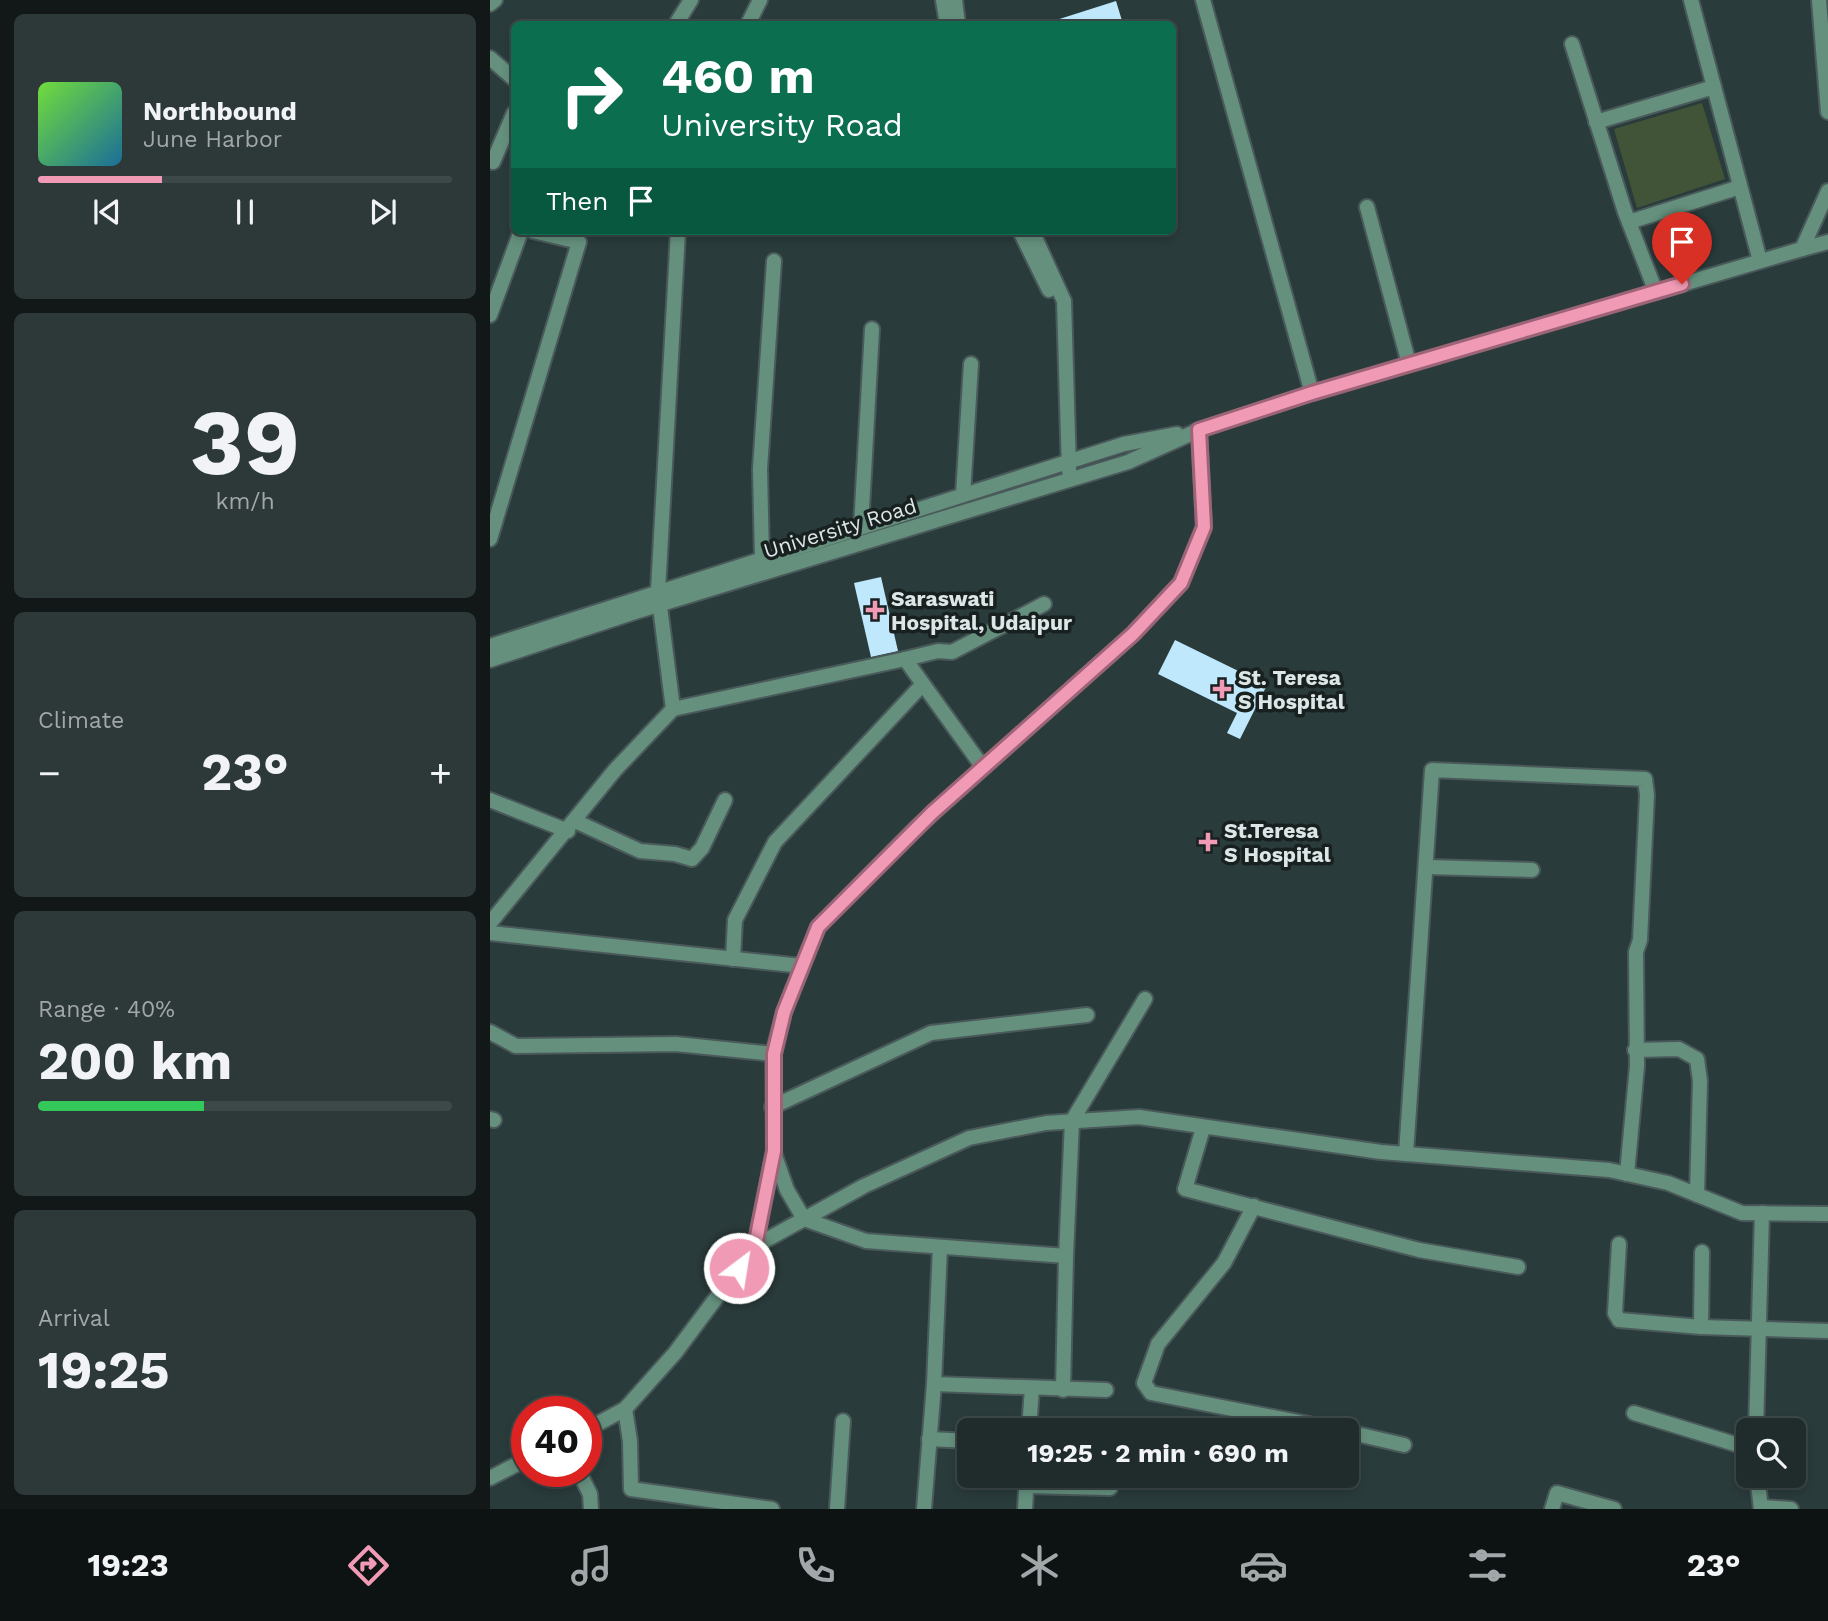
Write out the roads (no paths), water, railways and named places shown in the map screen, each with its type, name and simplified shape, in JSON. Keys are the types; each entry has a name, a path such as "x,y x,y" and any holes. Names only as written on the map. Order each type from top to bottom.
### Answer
{"street":[{"path":"490,4 495,0"},
{"path":"678,21 691,0"},
{"path":"750,21 760,0"},
{"path":"943,0 946,21"},
{"path":"955,0 958,21"},
{"path":"1203,0 1312,393"},
{"path":"1690,0 1759,261"},
{"path":"1819,0 1828,112"},
{"path":"1572,44 1629,222 1657,292"},
{"path":"490,58 511,76"},
{"path":"1596,122 1713,87"},
{"path":"493,162 511,121"},
{"path":"1629,222 1740,187"},
{"path":"1802,248 1828,191"},
{"path":"1367,207 1409,364"},
{"path":"490,315 496,285 520,235"},
{"path":"673,709 658,598 678,235"},
{"path":"1022,235 1066,318"},
{"path":"1034,235 1064,301 1066,462 1071,480"},
{"path":"490,540 581,237"},
{"name":"University Road","path":"490,646 1071,480 1128,462 1199,430 1312,393 1828,242"},
{"path":"762,558 760,469 774,261"},
{"path":"861,527 872,329"},
{"path":"963,495 971,364"},
{"path":"755,1246 774,1151 774,1054 784,1012 818,927 982,766 1133,634 1181,583 1204,527 1199,430"},
{"name":"University Road","path":"490,660 762,558 1124,444 1199,430"},
{"path":"490,923 572,826 615,770 673,709 937,651 952,653 1044,604"},
{"path":"905,659 982,766"},
{"path":"733,959 735,920 775,842 922,685"},
{"path":"1406,1154 1432,770 1645,779 1647,795 1641,914 1636,952 1637,1066 1627,1174"},
{"path":"490,800 640,851 675,854 692,859 702,848 726,800"},
{"path":"1427,867 1532,870"},
{"path":"490,933 802,966"},
{"path":"1063,1390 1072,1121 1145,999"},
{"path":"772,1107 931,1033 1087,1015"},
{"path":"490,1032 516,1046 676,1044 774,1054"},
{"path":"1635,1051 1679,1049 1697,1059 1700,1081 1697,1195"},
{"path":"602,1421 625,1409 675,1353 755,1246 864,1186 970,1138 1046,1123 1139,1117 1203,1128 1406,1154 1627,1174 1668,1183 1742,1213 1828,1214"},
{"path":"1203,1128 1185,1189 1419,1250 1518,1267"},
{"path":"774,1151 787,1189 804,1219 866,1241 1066,1256"},
{"path":"1254,1206 1224,1263 1157,1344 1144,1383 1151,1393 1278,1418"},
{"path":"1757,1418 1762,1213"},
{"path":"1619,1244 1615,1313 1619,1320 1701,1327 1828,1332"},
{"path":"924,1509 934,1384 940,1247"},
{"path":"1701,1327 1702,1252"},
{"path":"934,1384 1106,1390"},
{"path":"1030,1418 1032,1388"},
{"path":"625,1409 631,1441 631,1489 772,1509"},
{"path":"1634,1413 1736,1444"},
{"path":"836,1509 843,1421"},
{"path":"1359,1435 1405,1445"},
{"path":"929,1439 957,1440"},
{"path":"490,1478 511,1467"},
{"path":"586,1487 591,1509"},
{"path":"1026,1509 1027,1488"},
{"path":"1759,1488 1761,1508 1791,1509"},
{"path":"1552,1509 1557,1493 1614,1509"}],"place":[{"name":"Saraswati Hospital, Udaipur","path":"875,610"},
{"name":"St. Teresa S Hospital","path":"1222,689"},
{"name":"St.Teresa S Hospital","path":"1208,842"}]}
